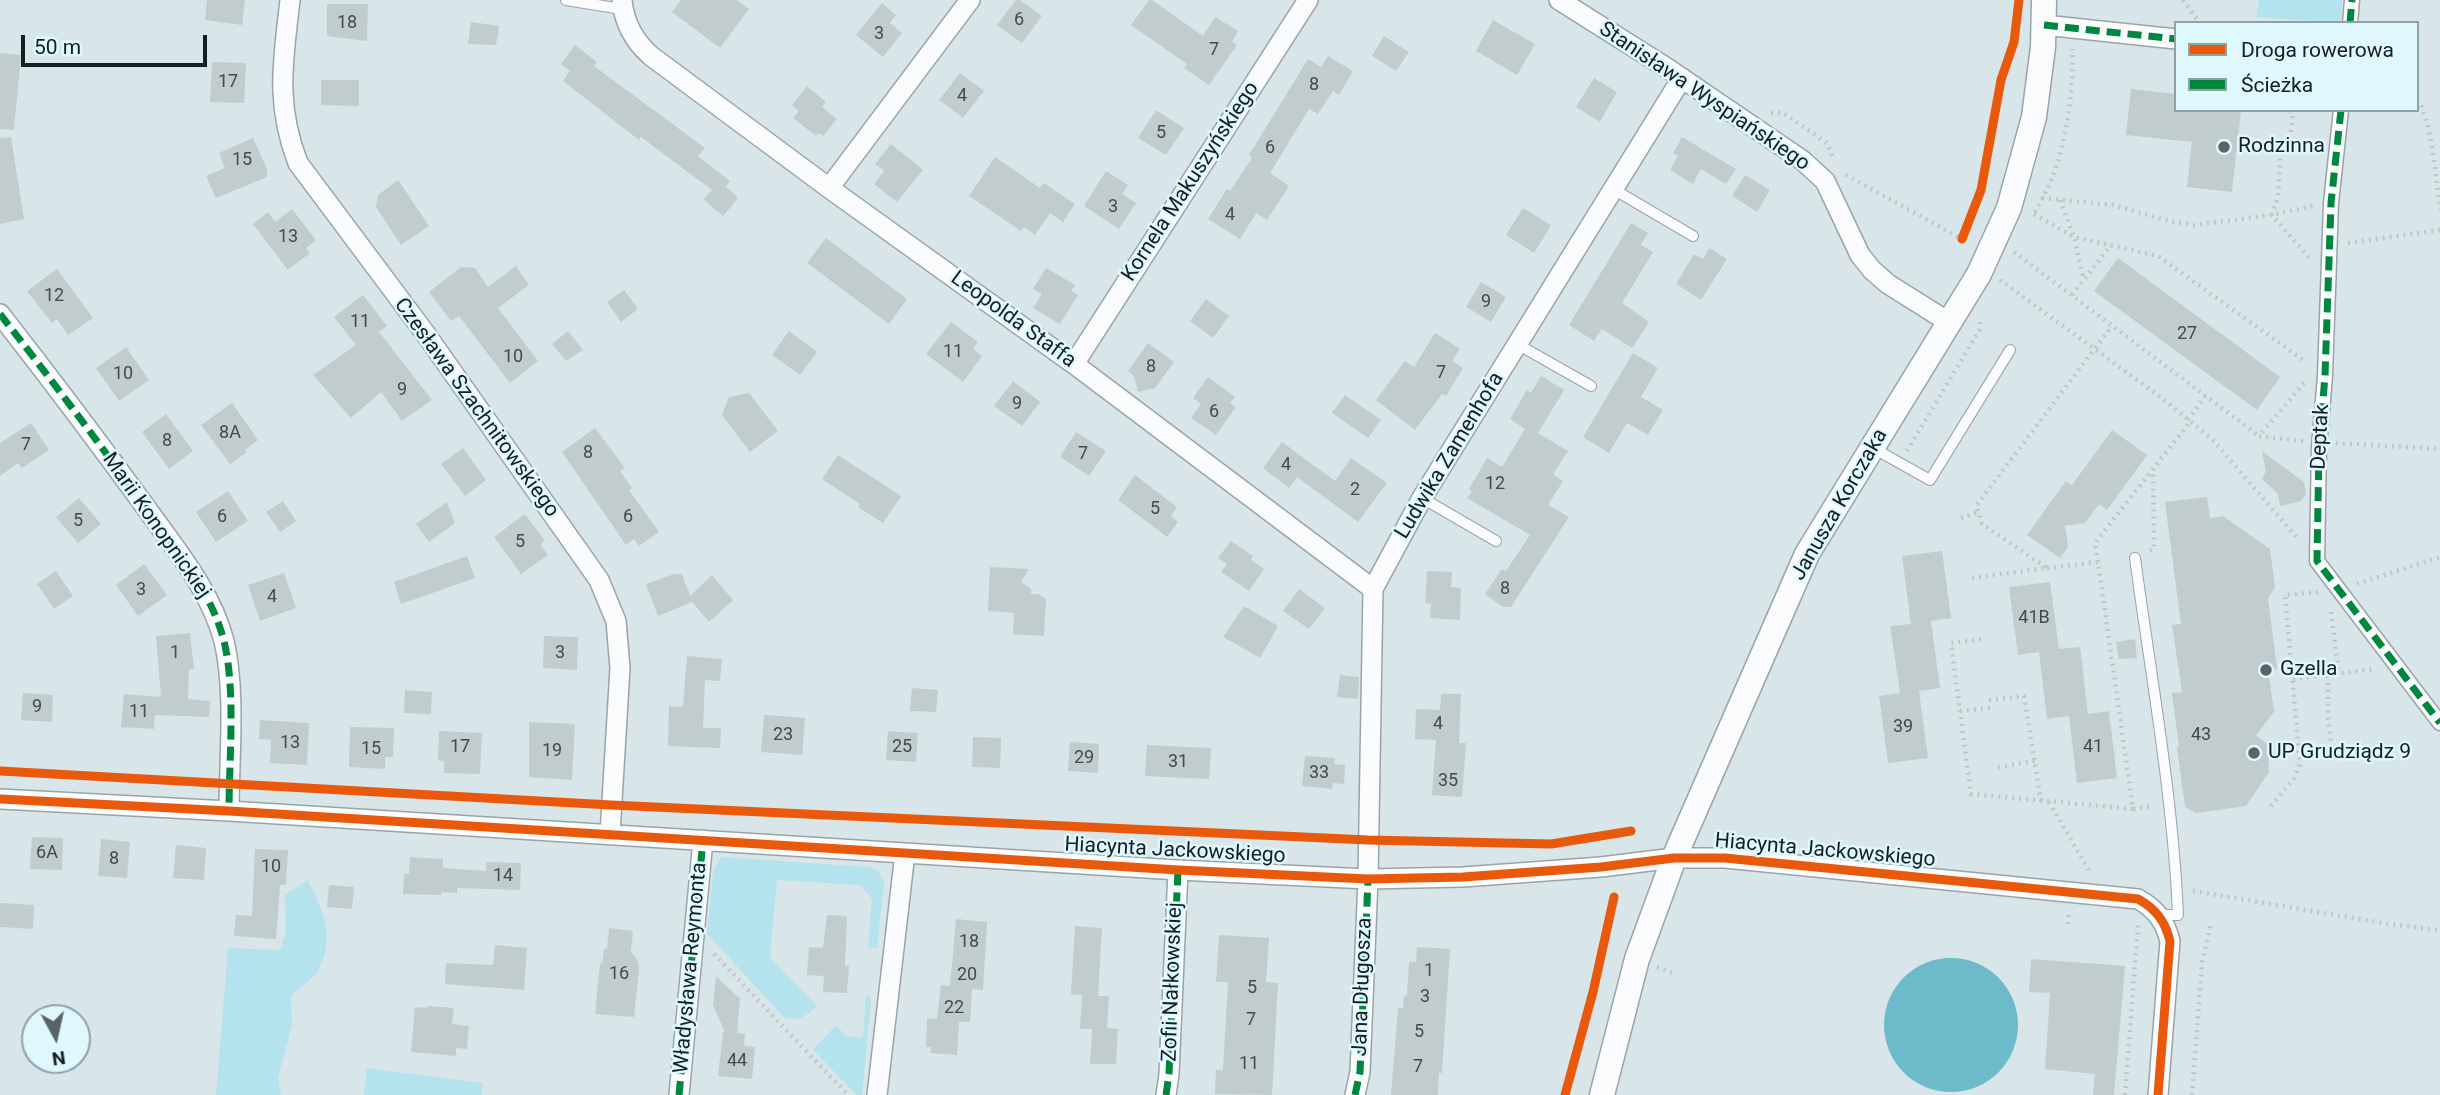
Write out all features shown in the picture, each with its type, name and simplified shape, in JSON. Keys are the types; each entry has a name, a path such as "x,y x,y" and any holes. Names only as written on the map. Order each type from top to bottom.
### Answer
{"street":[{"name":"Czesława Szachnitowskiego","path":"290,0 282,76 282,106 287,136 298,163 425,333 599,580 616,621 620,668 610,834"},
{"path":"829,188 970,0"},
{"name":"Kornela Makuszyńskiego","path":"1074,363 1308,0"},
{"name":"Stanisława Wyspiańskiego","path":"1559,0 1682,78 1802,160 1825,181 1860,255 1872,270 1888,284 1950,323"},
{"name":"Janusza Korczaka","path":"1602,1095 1637,959 1674,858 1807,554 1979,274 2009,208 2034,117 2044,25 2044,0"},
{"path":"2350,21 2352,0"},
{"name":"Leopolda Staffa","path":"622,4 629,29 640,46 651,56 829,188 1074,363 1373,589"},
{"path":"2044,25 2174,39"},
{"name":"Ludwika Zamenhofa","path":"1368,879 1373,589 1422,498 1682,78"},
{"name":"Deptak","path":"2317,561 2320,373 2328,280 2330,203 2341,112"},
{"name":"Marii Konopnickiej","path":"0,314 114,464 214,608 224,643 229,690 229,811"},
{"path":"2317,561 2440,723"},
{"name":"Hiacynta Jackowskiego","path":"0,799 1178,870 1368,879 1463,877 1674,858 1731,858 2137,899 2160,915"},
{"name":"Władysława Reymonta","path":"678,1095 702,840"},
{"path":"877,1095 905,853"},
{"name":"Zofii Nałkowskiej","path":"1166,1095 1178,870"},
{"name":"Jana Długosza","path":"1355,1095 1360,1072 1368,879"},
{"path":"2158,1095 2169,941 2160,915"}],"lane":[{"path":"566,0 622,4"},
{"path":"1613,189 1693,236"},
{"path":"1517,344 1591,386"},
{"path":"1873,448 1930,480 2010,350"},
{"path":"1422,498 1496,541"},
{"path":"2135,558 2168,803 2178,915 2160,915"}],"path":[{"path":"2183,0 2199,21"},
{"path":"2419,102 2428,125 2440,210"},
{"path":"2272,215 2278,196 2281,141 2290,138 2292,112"},
{"path":"2042,198 2113,205 2169,221 2194,225 2272,215 2330,203"},
{"path":"2060,200 2074,237 2084,280"},
{"path":"2034,214 2074,237 2158,256 2320,373 2259,436"},
{"path":"2272,215 2328,280"},
{"path":"2329,245 2440,230"},
{"path":"2072,295 2111,245"},
{"path":"2014,252 2259,436 2440,449"},
{"path":"1993,291 2004,271"},
{"path":"2000,279 2162,398 2212,439 2317,561"},
{"path":"1899,463 1980,329 1980,314"},
{"path":"2047,568 1982,524 1976,506 2112,326"},
{"path":"2133,809 2095,543 2153,470 2205,396"},
{"path":"2135,558 2154,549 2153,470"},
{"path":"1961,518 1978,512"},
{"path":"2339,589 2440,557"},
{"path":"1972,578 2098,562"},
{"path":"2326,573 2339,674"},
{"path":"2271,806 2294,778 2300,764 2285,595 2307,593"},
{"path":"1981,639 1951,643 1971,794 2133,809 2168,803"},
{"path":"2293,679 2380,669 2394,662"},
{"path":"2300,755 2332,750 2328,717 2328,675"},
{"path":"1989,700 2024,696 2041,801"},
{"path":"1960,712 1990,708"},
{"path":"1998,767 2035,761"},
{"path":"2049,802 2093,878"},
{"path":"2125,1095 2138,921"},
{"path":"2192,1095 2202,963 2211,923"},
{"path":"694,933 848,1095"}],"shaded area":[{"path":"2259,0 2342,0 2340,21 2256,17"},
{"path":"721,857 875,869 884,882 877,948 868,948 872,899 860,885 777,880 770,957 817,1006 802,1017 784,1017 707,934 713,871"},
{"path":"308,880 325,923 326,945 317,973 291,995 292,1025 278,1078 281,1095 216,1095 228,948 280,950 286,932 285,895"},
{"path":"1951,958 1976,964 1998,978 2012,1000 2018,1025 2012,1050 1998,1072 1976,1086 1951,1092 1926,1086 1904,1072 1890,1050 1884,1025 1890,1000 1904,978 1926,964"},
{"path":"866,994 871,999 862,1095 857,1095 813,1050 836,1025 846,1036 863,1038"},
{"path":"367,1068 483,1083 481,1095 364,1095"}],"building":[{"path":"207,0 245,0 242,25 205,20"},
{"path":"681,0 737,0 749,9 720,48 672,12"},
{"path":"1016,0 1042,16 1022,43 997,25"},
{"path":"1149,0 1203,36 1215,17 1238,31 1232,42 1237,45 1209,85 1184,68 1187,64 1131,25"},
{"path":"882,3 896,15 890,23 902,33 883,57 856,35"},
{"path":"327,4 368,4 367,41 327,36"},
{"path":"1493,20 1535,44 1517,75 1476,51"},
{"path":"471,22 499,26 496,45 468,44"},
{"path":"1384,36 1409,52 1396,71 1372,56"},
{"path":"575,45 597,62 594,66 705,148 698,156 730,181 726,187 738,198 723,216 703,199 712,190 641,137 639,140 563,81 570,71 561,64"},
{"path":"0,53 21,55 14,130 0,129"},
{"path":"1328,56 1353,71 1339,95 1333,91 1318,114 1309,109 1270,173 1289,186 1267,220 1256,213 1240,239 1208,219 1227,189 1230,191 1252,158 1249,155 1308,59 1321,67"},
{"path":"212,62 246,63 244,103 210,102"},
{"path":"960,73 984,91 963,118 939,100"},
{"path":"1594,78 1617,92 1600,122 1576,107"},
{"path":"321,80 359,80 359,106 321,105"},
{"path":"807,86 826,102 822,107 837,119 823,136 819,133 816,136 793,118 799,111 792,105"},
{"path":"2131,89 2174,94 2174,112 2241,112 2232,192 2187,187 2192,142 2126,135"},
{"path":"1156,110 1184,128 1166,155 1138,138"},
{"path":"11,137 24,219 0,224 0,138"},
{"path":"1682,137 1736,169 1726,184 1701,169 1693,184 1670,170 1678,156 1673,153"},
{"path":"253,138 267,169 267,177 216,198 206,176 225,168 219,153"},
{"path":"891,144 923,170 897,202 874,184 884,171 875,164"},
{"path":"995,157 1040,188 1044,183 1075,204 1063,222 1050,213 1035,235 1024,227 1021,231 969,196"},
{"path":"1106,171 1128,185 1122,194 1136,203 1119,229 1084,206"},
{"path":"1745,175 1770,190 1757,212 1732,196"},
{"path":"398,180 429,226 401,245 376,207 378,195"},
{"path":"1523,208 1551,225 1534,253 1506,235"},
{"path":"292,209 316,240 306,248 310,253 288,270 253,224 268,212 275,222"},
{"path":"1631,223 1648,233 1641,245 1653,252 1622,303 1649,322 1632,348 1602,329 1594,341 1569,325"},
{"path":"826,238 907,299 889,324 807,263"},
{"path":"1709,248 1727,259 1701,300 1676,284 1694,254 1703,259"},
{"path":"2118,258 2280,377 2257,410 2094,291"},
{"path":"516,266 529,285 498,308 538,361 510,383 459,316 451,321 429,292 461,267 475,268 488,287"},
{"path":"1046,268 1075,285 1071,291 1078,295 1060,324 1033,308 1042,294 1033,289"},
{"path":"57,269 93,318 68,335 57,319 52,323 27,291"},
{"path":"1481,282 1506,297 1491,322 1466,307"},
{"path":"624,290 638,309 621,322 607,302"},
{"path":"363,295 387,326 379,332 432,400 402,421 381,392 351,418 313,375 356,345 334,317"},
{"path":"1206,299 1229,316 1213,338 1190,321"},
{"path":"951,322 978,342 973,349 982,356 963,382 926,354"},
{"path":"568,331 583,350 566,361 552,344"},
{"path":"789,331 817,352 800,375 772,355"},
{"path":"1435,333 1460,349 1452,361 1463,368 1446,396 1442,394 1415,430 1376,400 1405,361 1414,367"},
{"path":"1148,343 1174,362 1155,388 1138,392 1134,376 1128,371"},
{"path":"126,347 149,380 119,401 96,368"},
{"path":"1633,353 1658,368 1641,397 1663,410 1648,435 1627,423 1609,453 1583,437"},
{"path":"1541,376 1564,390 1538,433 1568,451 1553,474 1563,481 1548,505 1569,517 1511,607 1503,607 1485,594 1502,569 1506,571 1530,535 1467,498 1472,491 1469,489 1487,458 1502,467 1525,429 1510,419 1527,390 1531,393"},
{"path":"1208,377 1235,397 1230,403 1236,407 1216,435 1191,418 1201,404 1193,398"},
{"path":"1013,381 1040,402 1022,426 994,406"},
{"path":"749,393 778,431 750,452 722,415 729,397"},
{"path":"1345,395 1381,420 1368,438 1332,413"},
{"path":"232,403 258,440 230,464 201,425"},
{"path":"166,414 193,451 169,469 142,432"},
{"path":"31,423 49,450 22,468 18,463 0,476 0,443"},
{"path":"595,428 625,468 620,471 632,488 629,490 659,532 639,546 634,539 626,545 562,452"},
{"path":"2112,430 2147,455 2107,510 2099,504 2085,523 2065,526 2068,547 2060,558 2027,535 2066,481 2072,485"},
{"path":"1076,432 1106,451 1089,476 1060,457"},
{"path":"1282,442 1335,481 1351,458 1387,483 1358,522 1297,477 1289,488 1263,468"},
{"path":"463,448 486,480 465,496 441,464"},
{"path":"2262,451 2304,482 2306,494 2301,501 2280,506 2278,494 2262,479 2266,472"},
{"path":"838,455 901,496 883,523 822,479"},
{"path":"1135,475 1177,507 1171,516 1178,522 1167,537 1118,500"},
{"path":"228,491 248,521 216,542 196,512"},
{"path":"2207,497 2210,518 2223,516 2270,549 2275,587 2268,599 2277,668 2269,675 2274,712 2256,735 2268,745 2269,772 2246,806 2196,813 2185,807 2177,747 2172,693 2182,692 2172,625 2181,624 2165,502"},
{"path":"79,498 101,524 78,543 56,517"},
{"path":"283,501 296,521 280,532 266,512"},
{"path":"447,502 455,523 429,542 416,524"},
{"path":"525,514 545,541 540,544 548,555 521,574 494,537"},
{"path":"1231,541 1253,556 1251,560 1264,569 1249,591 1221,572 1227,564 1218,558"},
{"path":"1942,551 1951,618 1931,621 1940,688 1919,691 1928,758 1888,763 1879,696 1900,693 1890,626 1911,624 1902,556"},
{"path":"467,556 475,578 401,604 394,582"},
{"path":"144,564 167,595 138,616 116,585"},
{"path":"990,567 1029,569 1021,582 1031,589 1031,594 1038,594 1046,599 1044,636 1013,634 1014,613 988,611"},
{"path":"56,571 73,596 54,609 37,584"},
{"path":"1427,571 1452,572 1451,587 1461,588 1460,620 1430,618 1431,604 1425,603"},
{"path":"284,573 296,608 260,621 248,585"},
{"path":"674,574 682,574 690,596 712,575 733,600 709,622 692,602 658,616 646,584"},
{"path":"2050,582 2059,649 2080,647 2088,714 2109,711 2117,778 2077,783 2069,716 2047,719 2039,652 2018,655 2009,587"},
{"path":"1299,589 1325,608 1309,629 1283,611"},
{"path":"1244,606 1278,626 1260,658 1223,637"},
{"path":"190,633 194,669 189,669 188,699 210,701 209,717 155,715 154,729 121,727 124,694 161,697 156,636"},
{"path":"544,636 578,637 577,670 543,668"},
{"path":"2135,639 2137,658 2119,659 2116,642"},
{"path":"687,656 722,659 720,681 705,680 703,728 721,728 720,748 668,746 669,706 683,707"},
{"path":"1340,675 1359,677 1358,699 1337,697"},
{"path":"912,688 938,690 936,712 910,711"},
{"path":"405,690 432,692 431,714 404,713"},
{"path":"23,693 53,695 52,722 21,720"},
{"path":"1441,694 1461,694 1459,743 1466,743 1462,797 1432,795 1436,740 1415,739 1416,709 1440,710"},
{"path":"764,715 805,718 802,755 761,752"},
{"path":"260,720 309,723 307,765 270,763 271,740 259,739"},
{"path":"529,722 575,724 572,780 529,777"},
{"path":"350,727 394,728 393,757 385,757 385,769 349,767"},
{"path":"439,731 482,733 480,774 444,773 444,761 438,760"},
{"path":"888,731 918,733 916,762 886,760"},
{"path":"973,737 1001,738 1000,768 972,767"},
{"path":"1070,742 1099,744 1098,773 1068,771"},
{"path":"1147,745 1211,748 1209,779 1145,776"},
{"path":"1305,756 1335,758 1334,764 1345,765 1344,784 1333,783 1332,789 1302,786"},
{"path":"32,837 63,838 62,870 30,869"},
{"path":"101,839 130,842 127,878 98,876"},
{"path":"176,845 206,848 204,880 173,878"},
{"path":"255,849 288,850 286,885 280,885 276,939 234,936 236,915 252,916"},
{"path":"410,857 443,859 443,868 486,871 486,862 521,863 520,890 457,888 457,893 442,892 441,895 403,894 404,874 409,874"},
{"path":"329,885 354,887 352,909 327,907"},
{"path":"0,903 34,905 33,929 0,927"},
{"path":"827,915 847,916 847,993 823,992 824,976 807,975 809,947 823,948"},
{"path":"956,919 987,922 983,990 972,989 970,1022 959,1022 957,1055 930,1053 931,1047 926,1047 927,1018 937,1019 941,985 950,986"},
{"path":"1075,926 1102,928 1098,996 1109,996 1107,1028 1118,1029 1116,1064 1090,1064 1092,1029 1080,1029 1082,995 1071,994"},
{"path":"609,928 633,931 631,952 638,961 639,970 634,1017 595,1014 600,963 602,964 604,949 607,949"},
{"path":"1219,935 1269,938 1266,982 1278,983 1272,1095 1215,1094 1216,1070 1223,1070 1228,982 1216,982"},
{"path":"495,945 527,948 524,990 445,984 446,963 493,965"},
{"path":"1417,947 1450,949 1442,1073 1439,1073 1438,1095 1391,1095 1398,1008 1403,1008 1404,996 1407,995 1409,962 1416,962"},
{"path":"2031,959 2125,966 2114,1095 2093,1095 2095,1074 2045,1069 2050,993 2029,992"},
{"path":"716,976 740,999 737,1033 745,1034 744,1046 755,1047 752,1079 718,1076 725,1032 713,1005"},
{"path":"415,1007 454,1008 452,1024 469,1026 467,1049 456,1048 456,1056 411,1052"}],"marked path":[{"path":"2350,21 2352,0"},
{"path":"2044,25 2174,39"},
{"path":"2341,112 2331,203 2325,376 2319,447 2317,561 2440,723"},
{"path":"0,314 170,540 211,605 224,641 230,681 229,811"},
{"path":"679,1095 703,840"},
{"path":"1166,1095 1178,870"},
{"path":"1355,1095 1360,1072 1368,879"}],"cycle path":[{"path":"1962,239 1981,190 2001,80 2014,42 2019,0"},
{"path":"0,771 611,805 1368,840 1551,844 1631,831"},
{"path":"0,799 1178,870 1368,879 1463,877 1601,867 1674,858 1725,858 2138,899 2159,916 2170,941 2158,1095"},
{"path":"1565,1095 1593,992 1614,897"}],"place":[{"name":"Rodzinna","path":"2224,147"},
{"name":"Gzella","path":"2266,670"},
{"name":"UP Grudziądz 9","path":"2254,753"}]}
